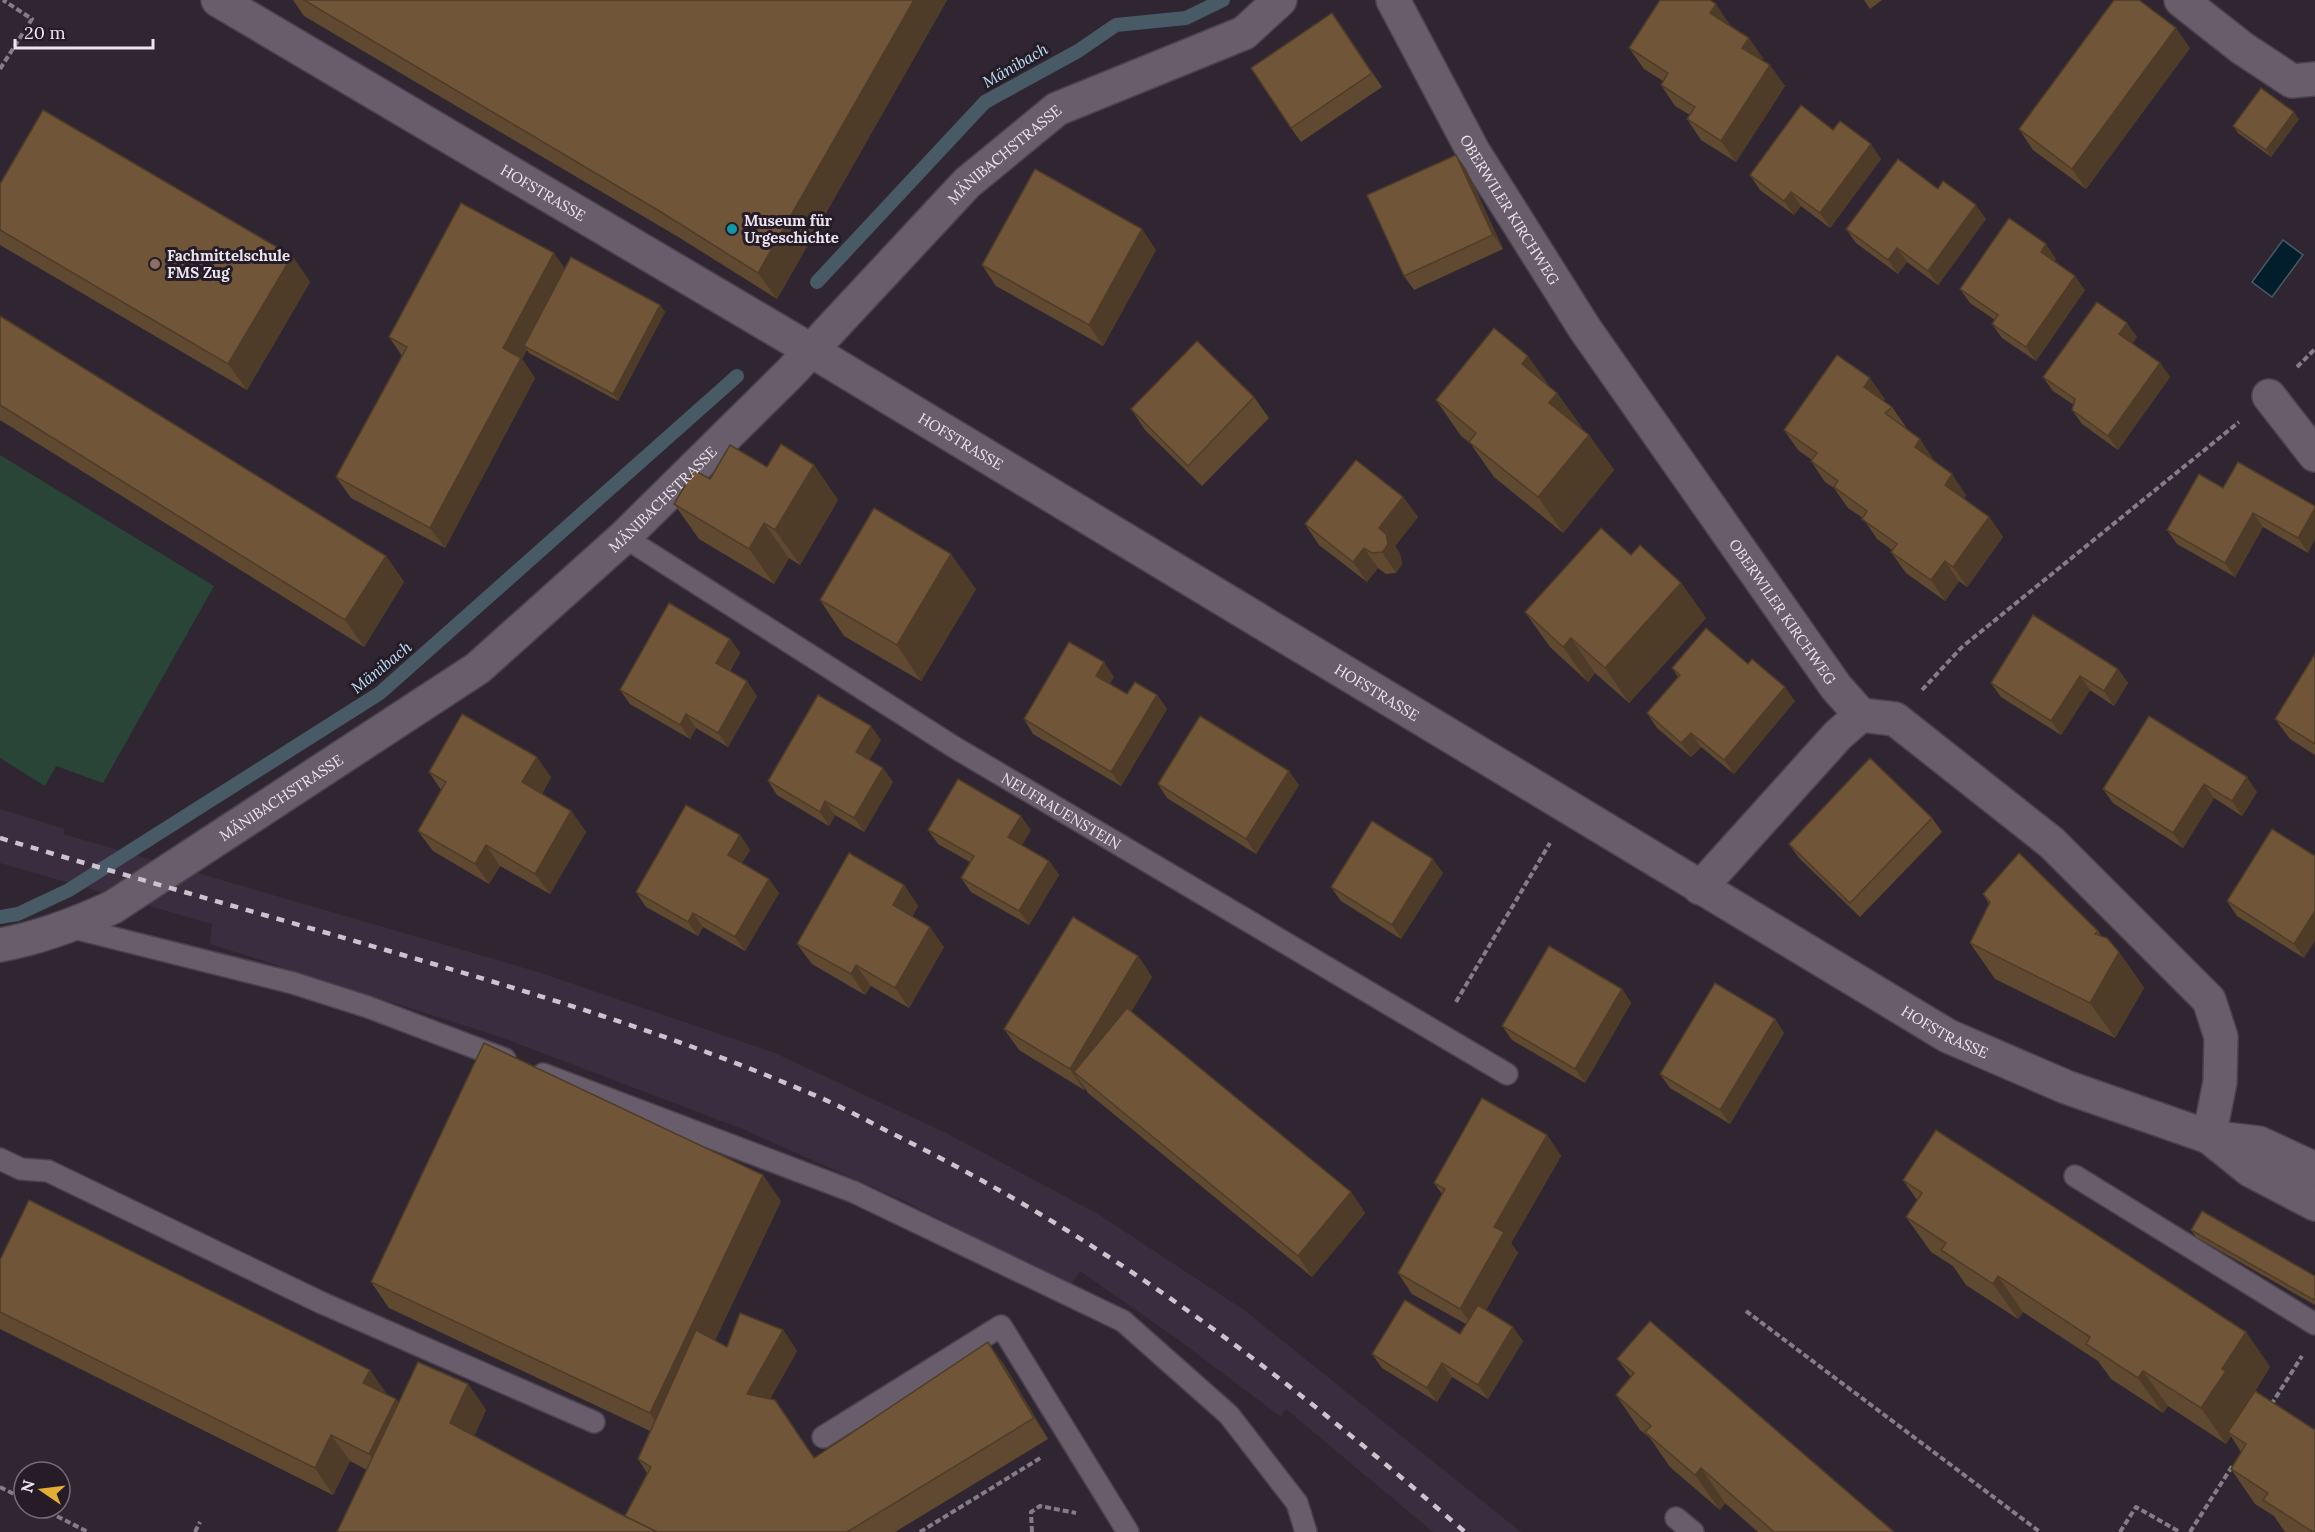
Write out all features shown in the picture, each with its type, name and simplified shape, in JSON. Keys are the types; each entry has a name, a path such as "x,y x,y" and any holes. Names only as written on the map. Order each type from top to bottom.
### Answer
{"street":[{"name":"HOFSTRASSE","path":"218,0 812,351 1948,1036 2066,1088 2209,1137 2259,1143 2315,1169"},
{"name":"MÄNIBACHSTRASSE","path":"0,945 25,941 70,927 113,908 477,668 624,537 812,351 967,183 1057,108 1244,33 1280,0"},
{"name":"OBERWILER KIRCHWEG","path":"1393,0 1473,151 1584,329 1836,687 1861,715"},
{"path":"2181,0 2242,48 2292,81 2315,79"},
{"path":"2269,396 2315,455"},
{"path":"1700,888 1838,735 1861,715 1895,719 2052,843 2209,1000 2221,1037 2220,1082 2209,1137"},
{"name":"HOFSTRASSE","path":"2209,1137 2250,1170 2315,1204"}],"lane":[{"name":"NEUFRAUENSTEIN","path":"624,537 954,747 1507,1074"},
{"path":"70,927 196,957 368,1007 854,1192 1124,1321 1229,1415 1297,1503 1306,1532"},
{"path":"0,1159 21,1169 48,1171 322,1303 594,1422"},
{"path":"2075,1176 2315,1324"},
{"path":"823,1437 1001,1326 1128,1532"},
{"path":"1676,1518 1693,1532"}],"path":[{"path":"0,69 32,19 3,0"},
{"path":"2295,369 2315,349"},
{"path":"1895,719 1962,647 2236,424"},
{"path":"1460,996 1547,848"},
{"path":"1746,1311 2040,1532"},
{"path":"2268,1410 2293,1369"},
{"path":"920,1532 1070,1439"},
{"path":"2190,1532 2235,1463"},
{"path":"1032,1532 1031,1512 1040,1506 1085,1514 1110,1503"},
{"path":"2120,1532 2136,1507 2180,1532"},
{"path":"64,1520 88,1532"},
{"path":"195,1532 200,1522"}],"shaded area":[{"path":"0,809 65,829 63,834 538,972 775,1053 948,1134 1098,1214 1244,1310 1521,1532 1433,1532 1286,1409 1281,1417 1176,1338 1080,1271 1070,1286 904,1201 740,1128 500,1037 210,944 212,924 0,863"}],"green space":[{"path":"0,455 214,586 103,783 56,766 45,786 0,758"}],"water":[{"path":"2283,240 2303,255 2272,297 2252,282"}],"building":[{"path":"304,0 914,0 758,273 661,212"},
{"path":"1660,0 1710,0 1716,4 1710,13 1749,38 1742,48 1770,65 1721,141 1687,119 1695,107 1661,85 1668,73 1629,48"},
{"path":"2114,0 2139,0 2176,28 2072,169 2019,129"},
{"path":"1332,13 1372,73 1291,128 1251,68"},
{"path":"2261,88 2294,112 2266,150 2233,126"},
{"path":"1801,105 1833,130 1840,121 1871,144 1820,213 1791,192 1784,201 1750,175"},
{"name":"Fachmittelschule FMS Zug","path":"43,110 292,256 228,364 0,230 0,184"},
{"path":"1456,155 1493,235 1404,276 1367,195"},
{"path":"1898,159 1938,189 1943,181 1976,205 1928,271 1897,248 1888,260 1846,229"},
{"path":"1035,169 1142,229 1089,325 982,265"},
{"path":"461,203 554,253 503,348 521,358 430,528 336,477 407,347 389,337"},
{"path":"2009,218 2046,244 2041,252 2075,276 2026,347 1992,324 1998,315 1960,289"},
{"path":"571,257 660,305 613,394 524,346"},
{"path":"2097,302 2127,323 2119,334 2160,363 2108,436 2072,410 2075,399 2043,377"},
{"path":"0,316 386,556 345,620 0,405"},
{"path":"1494,328 1528,356 1522,364 1557,393 1549,403 1589,435 1538,497 1469,442 1476,433 1436,400"},
{"path":"1197,341 1254,397 1188,466 1131,409"},
{"path":"1837,355 1870,378 1864,387 1892,407 1885,413 1920,439 1915,447 1952,474 1945,485 1989,517 1953,567 1945,561 1931,580 1891,552 1897,544 1862,519 1867,511 1834,487 1838,481 1811,461 1817,453 1784,430"},
{"path":"781,444 814,465 775,530 764,523 749,549 674,504 694,470 710,479 730,445 767,467"},
{"path":"1356,460 1403,497 1379,528 1386,534 1388,544 1385,549 1382,552 1372,553 1364,548 1353,562 1305,524"},
{"path":"2238,462 2315,508 2298,538 2253,513 2225,563 2167,530 2199,474 2223,488"},
{"path":"874,508 951,554 897,645 820,600"},
{"path":"1601,528 1631,555 1640,545 1681,583 1605,668 1571,638 1563,647 1525,612"},
{"path":"669,603 730,639 716,663 747,681 718,733 686,714 680,725 620,690"},
{"path":"2033,615 2118,669 2104,691 2080,676 2051,721 1991,683"},
{"path":"1706,628 1748,664 1752,659 1785,687 1724,760 1691,733 1681,743 1647,713 1680,675 1672,668"},
{"path":"1069,642 1104,662 1096,676 1127,694 1135,682 1157,695 1111,772 1024,719"},
{"path":"2315,654 2315,744 2275,719"},
{"path":"818,695 871,726 856,752 883,768 854,818 825,801 820,812 768,781"},
{"path":"462,714 537,757 522,782 571,811 535,874 486,845 475,864 418,831 446,782 429,772"},
{"path":"1200,716 1289,771 1246,839 1158,784"},
{"path":"2149,716 2247,777 2232,801 2204,784 2173,833 2103,789"},
{"path":"1870,758 1932,818 1850,903 1789,844"},
{"path":"958,779 1021,816 1008,837 1049,861 1019,911 961,878 974,856 928,830"},
{"path":"686,805 740,835 728,855 769,879 735,937 693,913 688,922 636,892"},
{"path":"1372,821 1433,859 1392,925 1331,887"},
{"path":"2272,829 2315,856 2315,911 2294,944 2227,901"},
{"path":"849,853 904,885 893,905 930,927 895,988 856,965 851,974 797,944"},
{"path":"2019,853 2098,931 2095,934 2107,938 2119,952 2090,1003 1970,943 1990,902 1983,894"},
{"path":"1073,917 1138,956 1070,1069 1004,1029"},
{"path":"1549,946 1622,989 1575,1069 1502,1026"},
{"path":"1715,983 1775,1019 1720,1110 1660,1074"},
{"path":"1127,1008 1351,1192 1298,1256 1074,1072"},
{"path":"484,1043 763,1175 650,1413 371,1282"},
{"path":"1482,1098 1547,1135 1494,1227 1504,1232 1460,1309 1398,1273 1445,1189 1434,1183"},
{"path":"1936,1130 2246,1332 2222,1369 2226,1371 2201,1408 2143,1371 2138,1378 2086,1344 2090,1337 1998,1276 1993,1284 1941,1250 1946,1243 1906,1217 1922,1193 1903,1180"},
{"path":"29,1200 370,1370 363,1383 396,1399 369,1454 331,1435 315,1468 0,1312 0,1260"},
{"path":"2202,1211 2315,1276 2314,1300 2191,1230"},
{"path":"1405,1300 1460,1334 1478,1305 1513,1327 1478,1385 1442,1363 1427,1388 1372,1354"},
{"path":"740,1313 783,1330 747,1394 775,1400 814,1458 988,1342 1034,1418 847,1532 657,1532 625,1516 651,1467 638,1459 696,1330 727,1347"},
{"path":"1650,1321 1894,1532 1774,1532 1701,1468 1695,1475 1645,1432 1651,1426 1616,1395 1634,1373 1617,1359"},
{"path":"418,1362 468,1384 450,1423 657,1532 337,1532"},
{"path":"2255,1391 2315,1430 2315,1532 2263,1500 2268,1493 2231,1469 2246,1444 2228,1432"}],"waterway":[{"name":"Mänibach","path":"817,282 985,102 1078,51 1116,25 1186,18 1223,0"},
{"name":"Mänibach","path":"0,917 18,914 69,890 380,693 737,376"}],"railway":[{"path":"0,838 565,1004 708,1053 836,1105 971,1174 1047,1218 1192,1313 1329,1418 1465,1532"}],"place":[{"name":"Museum für Urgeschichte","path":"732,229"},
{"name":"Fachmittelschule FMS Zug","path":"155,264"}]}
